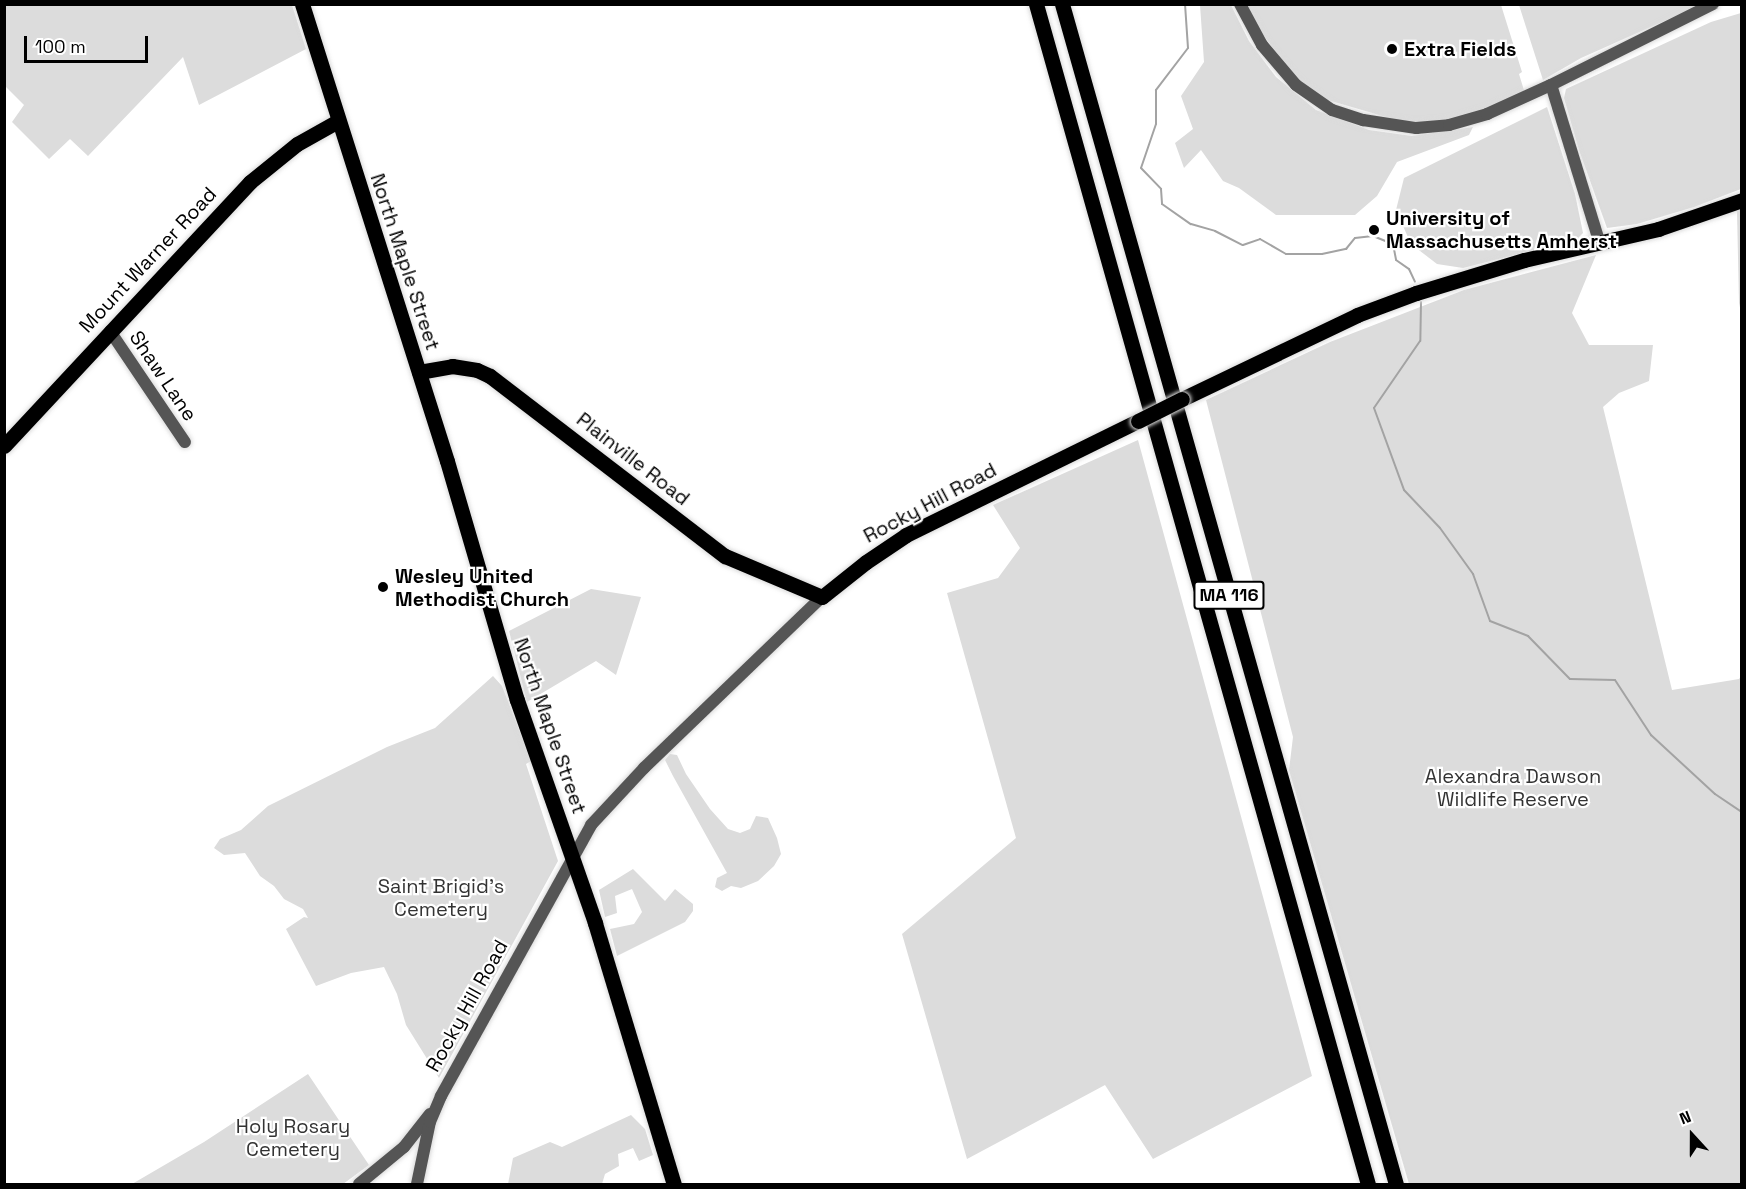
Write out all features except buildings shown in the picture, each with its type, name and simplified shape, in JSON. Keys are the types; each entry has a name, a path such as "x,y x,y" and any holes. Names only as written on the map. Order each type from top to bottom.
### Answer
{"main road":[{"name":"North Maple Street","path":"302,4 419,372 517,700 618,995 674,1185"},
{"name":"MA 116","path":"1036,4 1368,1185"},
{"name":"MA 116","path":"1062,4 1396,1185"},
{"name":"Mount Warner Road","path":"4,446 257,175 297,144 338,121"},
{"name":"Rocky Hill Road","path":"822,597 866,562 906,535 1347,320 1391,302 1489,269 1667,227 1742,200"},
{"name":"Plainville Road","path":"419,372 452,366 477,370 490,376 725,556 822,597"}],"street":[{"path":"1240,4 1262,45 1296,85 1332,110 1364,120 1416,128 1449,125 1487,114 1551,85 1713,4"},
{"path":"1551,85 1600,244"},
{"name":"Shaw Lane","path":"110,331 184,442"},
{"name":"Rocky Hill Road","path":"417,1185 430,1122 441,1096 572,856 598,816 644,768 822,597"},
{"path":"358,1185 408,1142 441,1096"}],"green space":[{"path":"4,5 292,5 306,49 199,105 183,57 88,156 70,139 49,159 12,122 24,105 5,86"},
{"path":"1200,5 1231,5 1249,41 1276,77 1316,110 1369,130 1412,136 1473,127 1469,135 1397,162 1377,196 1355,215 1276,215 1239,188 1223,181 1201,150 1184,168 1175,143 1193,129 1181,96 1204,62"},
{"name":"Extra Fields","path":"1241,5 1501,5 1522,72 1519,74 1526,97 1424,128 1307,94"},
{"path":"1519,5 1700,5 1581,58 1543,80"},
{"path":"1741,13 1741,189 1694,207 1637,224 1607,228 1579,150 1564,98 1566,89 1711,22"},
{"path":"1547,107 1575,194 1583,233 1577,239 1463,268 1437,264 1411,244 1396,210 1404,178"},
{"path":"1741,209 1741,312 1737,211"},
{"name":"Alexandra Dawson Wildlife Reserve","path":"1596,255 1572,313 1589,345 1653,345 1649,381 1619,393 1603,407 1672,690 1739,679 1741,676 1741,1184 1409,1184 1289,770 1293,737 1206,400 1330,342 1464,290"},
{"path":"1138,440 1312,1076 1153,1159 1105,1085 967,1159 902,934 1016,838 947,593 998,578 1020,548 993,505"},
{"path":"591,589 641,597 616,675 596,661 527,702 509,631"},
{"name":"Saint Brigid's Cemetery","path":"493,676 502,686 531,761 526,764 558,861 439,1078 406,1025 397,994 384,967 351,973 316,986 286,929 304,917 308,918 303,909 284,899 274,886 260,876 245,853 224,855 214,848 220,839 241,830 268,806 387,747 435,728"},
{"path":"670,754 677,755 686,774 710,809 728,829 740,833 750,829 756,816 768,818 781,854 774,866 758,881 741,888 731,886 722,891 715,887 717,878 727,873 665,760"},
{"path":"633,869 665,901 675,889 693,904 693,911 685,922 617,956 610,929 634,924 642,912 632,889 615,896 617,913 605,917 599,890"},
{"name":"Holy Rosary Cemetery","path":"308,1074 369,1165 343,1184 132,1184 204,1142"},
{"path":"631,1115 645,1129 653,1155 639,1161 633,1148 618,1154 619,1166 605,1174 602,1184 508,1184 513,1158 550,1142 562,1147"}],"waterway":[{"path":"1185,4 1188,48 1156,90 1156,124 1141,168 1161,189 1162,204 1191,224 1215,231 1243,245 1260,239 1286,254 1322,254 1346,249 1355,238 1373,236 1393,244 1396,260 1409,269 1415,282"},
{"path":"1421,302 1420,341 1374,408 1404,490 1440,528 1473,574 1490,621 1528,636 1570,679 1615,680 1651,735 1715,794 1742,812"}],"place":[{"name":"Extra Fields","path":"1392,49"},
{"name":"University of Massachusetts Amherst","path":"1374,230"},
{"name":"Wesley United Methodist Church","path":"383,587"}]}
